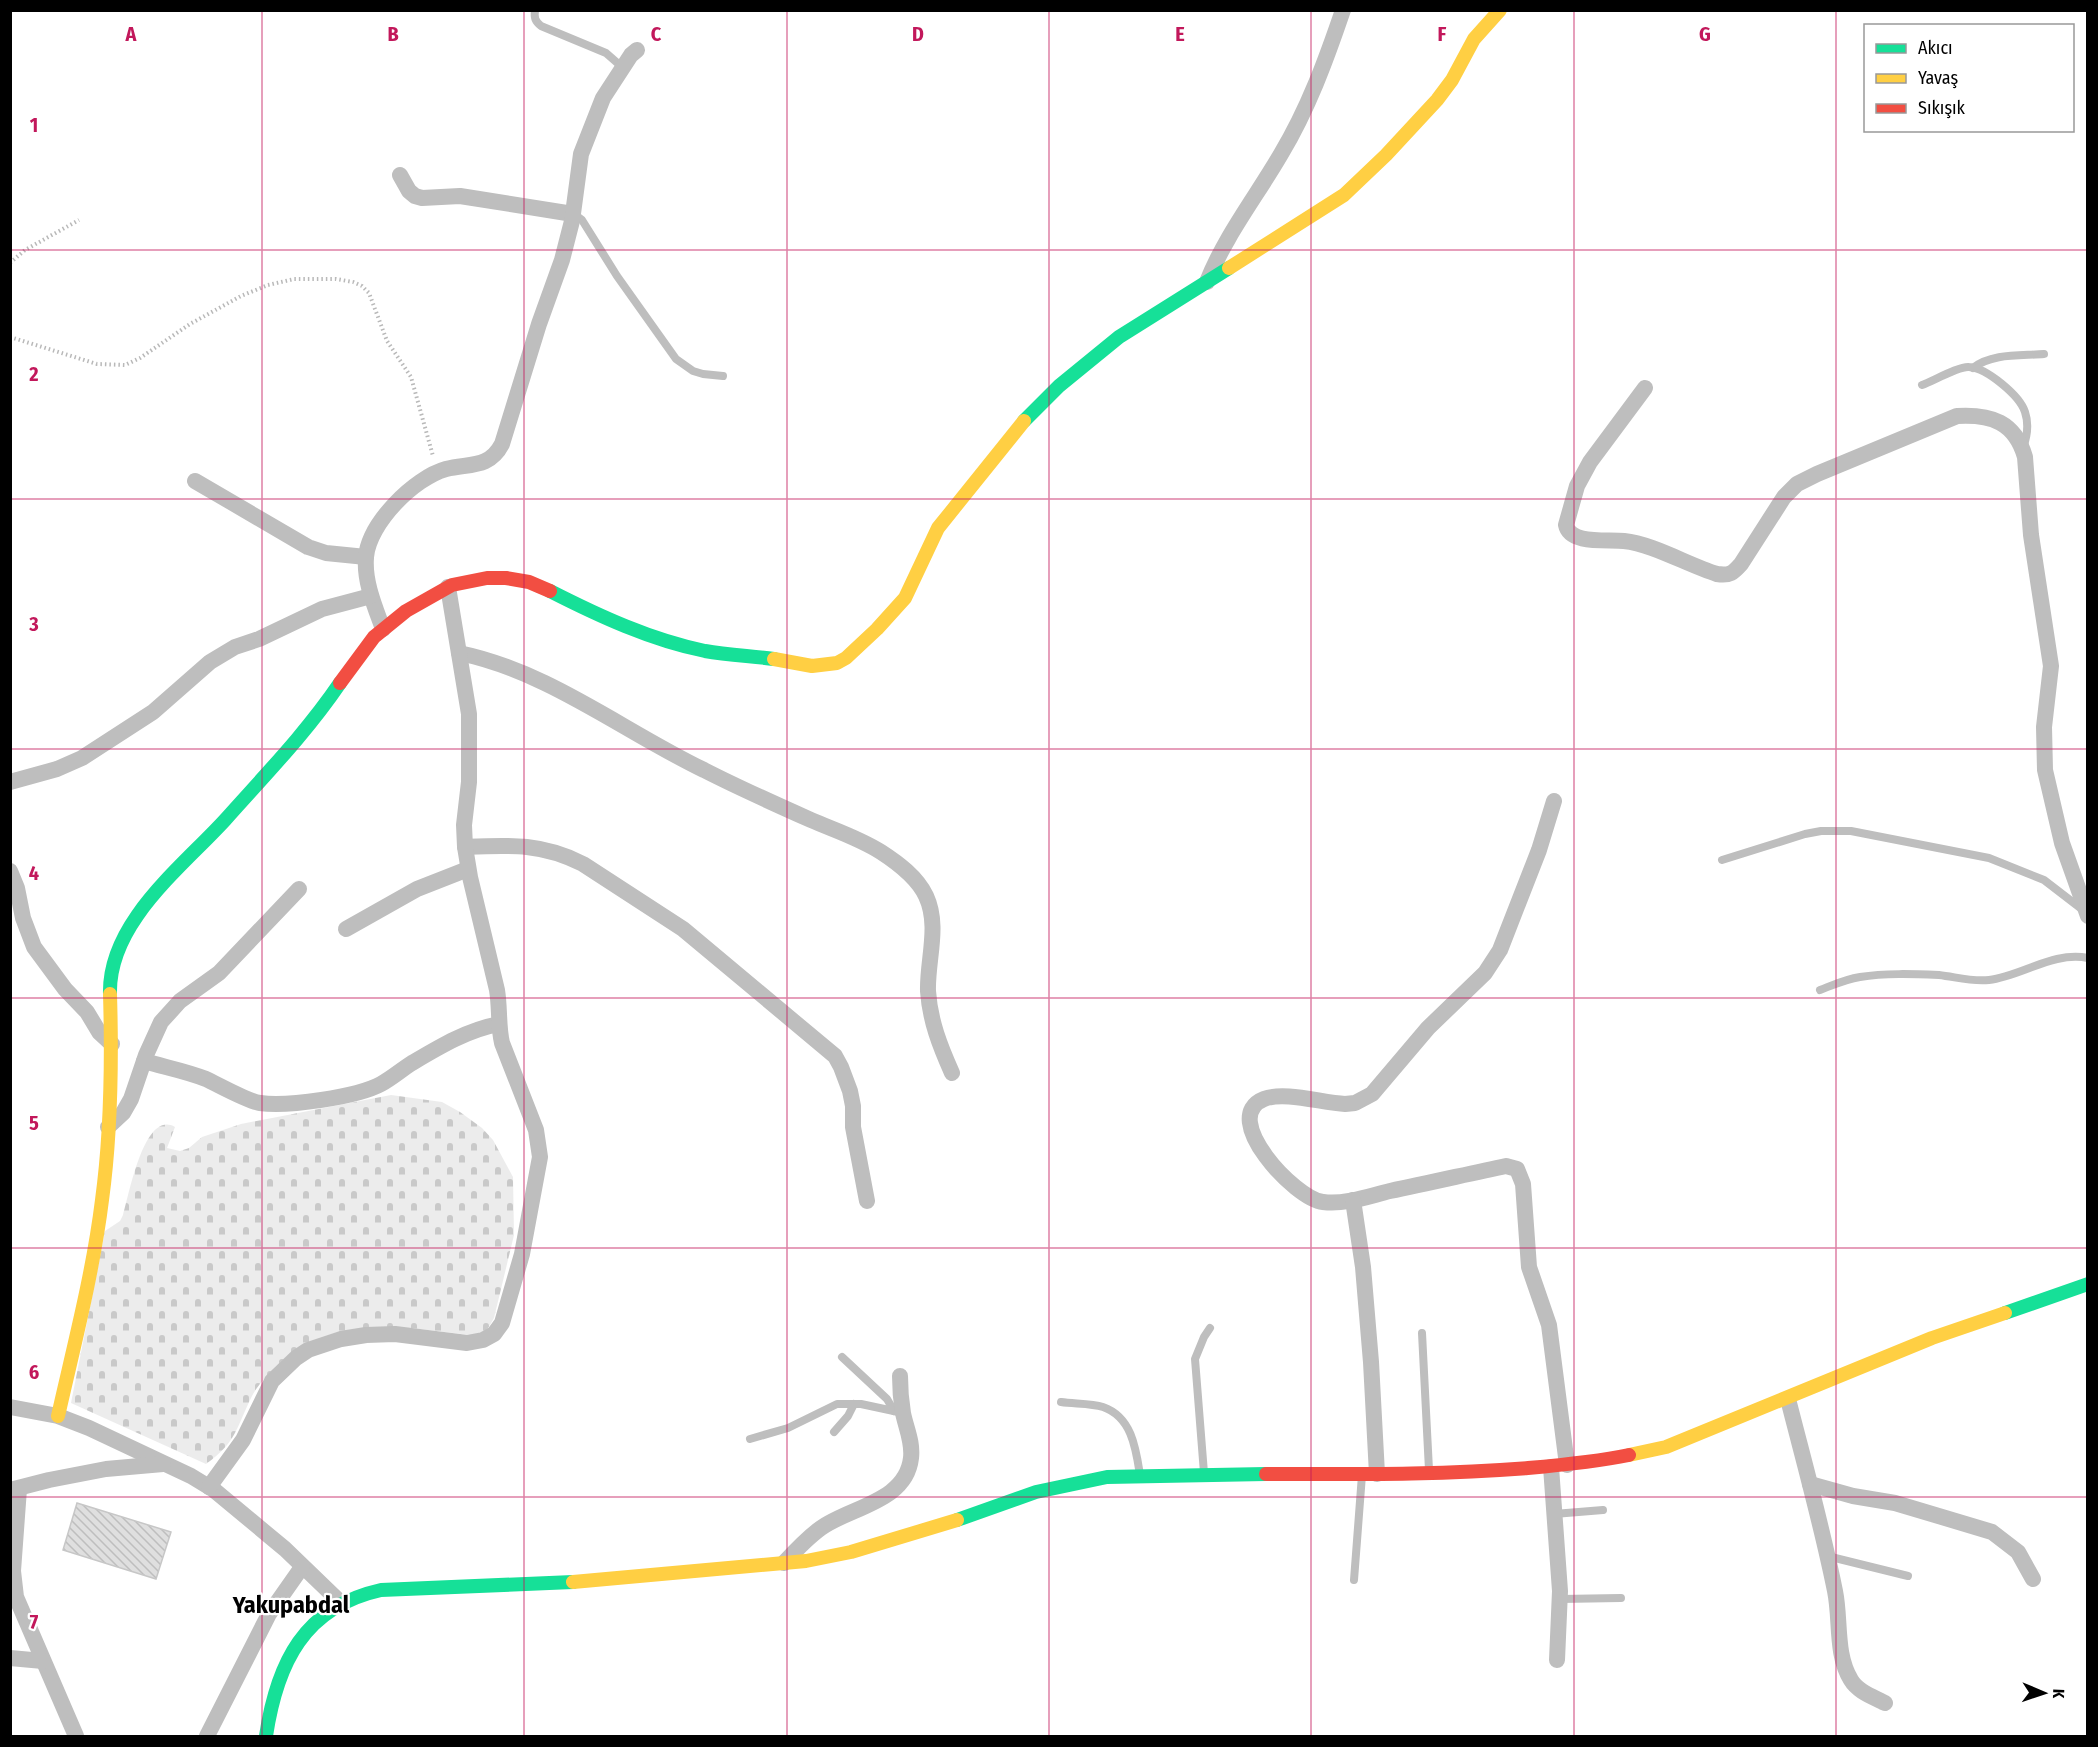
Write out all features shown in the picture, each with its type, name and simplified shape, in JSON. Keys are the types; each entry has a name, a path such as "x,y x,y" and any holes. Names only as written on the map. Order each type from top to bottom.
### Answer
{"street":[{"path":"1207,282 1217,255 1281,156 1303,114 1317,84 1343,10"},
{"path":"57,1416 94,1248 102,1200 112,1044 111,979 115,955 124,936 174,870 227,817 295,743 318,715 360,654 383,629 406,611 448,587 487,578 529,582 542,586 598,616 680,645 796,665 837,663 846,658 877,629 905,597 938,528 1030,414 1093,356 1119,337 1323,210 1353,188 1437,100 1452,80 1474,39 1500,10"},
{"path":"383,629 371,596 366,557 369,543 389,511 421,481 438,472 478,464 497,454 562,260 573,214 581,154 603,98 622,67 637,50"},
{"path":"400,175 409,191 422,198 460,196 573,214"},
{"path":"1645,388 1606,439 1577,486 1569,511 1567,531 1571,535 1580,537 1626,541 1641,545 1727,576 1737,569 1784,497 1797,484 1817,474 1957,416 1974,415 1994,419 2014,433 2022,449 2031,535 2049,644 2051,666 2044,727 2045,770 2062,843 2087,914"},
{"path":"195,481 308,547 326,553 366,557"},
{"path":"209,1487 243,1440 272,1381 296,1358 308,1350 341,1339 366,1335 395,1334 467,1343 483,1340 494,1334 502,1323 522,1254 540,1157 536,1130 502,1043 497,990 468,869 464,825 468,782 469,714 448,587"},
{"path":"10,782 63,768 82,758 153,712 210,662 235,647 259,639 322,609 371,596"},
{"path":"459,653 494,662 527,675 702,770 860,841 899,864 926,896 932,936 928,990 931,1015 938,1040 952,1073"},
{"path":"1554,801 1539,850 1500,950 1485,973 1428,1028 1372,1094 1356,1103 1345,1104 1272,1097 1253,1107 1250,1116 1254,1137 1274,1166 1291,1184 1320,1202 1353,1200 1506,1166 1516,1168 1523,1184 1529,1267 1550,1325 1559,1466 1554,1514 1560,1599 1557,1660"},
{"path":"465,847 509,844 537,847 569,857 598,872 683,929 835,1056 850,1091 853,1127 867,1201"},
{"path":"346,929 417,889 468,869"},
{"path":"10,870 17,888 23,918 34,947 65,989 87,1012 99,1032 112,1044"},
{"path":"108,1127 123,1113 132,1099 160,1022 180,1001 219,973 299,889"},
{"path":"144,1061 202,1078 251,1101 295,1102 338,1096 380,1085 410,1064 458,1038 480,1028 499,1024"},
{"path":"1353,1200 1365,1291 1370,1474"},
{"path":"267,1736 274,1696 285,1664 300,1638 320,1617 341,1603 360,1595 381,1590 587,1581 806,1561 862,1549 918,1533 1036,1492 1107,1477 1429,1473 1597,1462 1666,1447 1788,1399 1932,1338 2088,1284"},
{"path":"784,1563 797,1548 822,1527 889,1494 901,1483 908,1472 911,1445 899,1412 900,1376"},
{"path":"1788,1399 1836,1596 1841,1650 1848,1674 1853,1683 1885,1703"},
{"path":"10,1407 57,1416 88,1428 164,1463 209,1487 285,1550 341,1603"},
{"path":"76,1737 18,1606 12,1570 15,1489 49,1479 106,1469 164,1463"},
{"path":"1810,1484 1853,1496 1895,1503 1992,1532 2018,1552 2033,1579"},
{"path":"207,1737 270,1614 302,1567"},
{"path":"10,1659 43,1661"}],"lane":[{"path":"535,10 534,16 541,26 606,53 622,67"},
{"path":"573,214 582,220 617,276 675,359 693,371 723,376"},
{"path":"1973,368 1985,360 1999,357 2044,354"},
{"path":"1922,385 1967,367 1994,379 2008,389 2026,412 2026,438 2022,449"},
{"path":"1722,860 1805,834 1821,831 1851,831 1989,858 2043,880 2087,914"},
{"path":"1820,990 1845,981 1870,977 1921,974 1949,976 1970,981 1991,980 2061,958 2080,956 2088,958"},
{"path":"1204,1474 1195,1359 1210,1328"},
{"path":"1422,1332 1429,1473"},
{"path":"842,1357 899,1412"},
{"path":"1061,1402 1102,1407 1120,1418 1135,1444 1140,1475"},
{"path":"750,1439 788,1428 837,1404 854,1404 899,1412"},
{"path":"834,1432 848,1416 854,1404"},
{"path":"1354,1580 1370,1474"},
{"path":"1554,1514 1603,1510"},
{"path":"1827,1556 1908,1576"},
{"path":"1560,1599 1621,1598"}],"path":[{"path":"10,263 25,250 79,220"},
{"path":"10,336 97,364 125,365 140,358 190,324 241,296 268,285 294,279 336,279 353,282 362,286 369,293 387,341 411,377 438,472"}],"green space":[{"path":"391,1095 442,1102 460,1112 482,1128 493,1140 513,1177 514,1235 494,1318 487,1330 480,1334 470,1335 411,1328 304,1344 282,1360 262,1382 252,1396 230,1441 206,1464 71,1403 105,1231 120,1221 123,1215 140,1157 155,1130 164,1125 175,1127 167,1148 180,1151 189,1148 202,1137 241,1124"}],"building":[{"path":"77,1503 171,1532 156,1579 63,1550"}],"traffic: fast":[{"path":"1024,421 1059,386 1119,337 1229,268"},
{"path":"550,591 645,634 705,651 774,659"},
{"path":"110,994 113,968 121,944 134,920 150,898 285,753 340,683"},
{"path":"2005,1313 2088,1284"},
{"path":"957,1520 1036,1492 1107,1477 1266,1474"},
{"path":"266,1736 278,1685 287,1662 299,1642 314,1624 332,1610 354,1598 381,1590 573,1582"}],"traffic: slow":[{"path":"1229,268 1344,195 1386,155 1437,100 1452,80 1474,39 1500,10"},
{"path":"774,659 812,666 837,663 846,658 877,629 905,598 938,528 1024,421"},
{"path":"58,1416 88,1282 102,1200 110,1098 110,994"},
{"path":"1629,1455 1666,1447 1932,1338 2005,1313"},
{"path":"573,1582 806,1561 851,1552 957,1520"}],"traffic: jam":[{"path":"340,683 374,637 406,611 452,585 487,578 506,578 529,582 550,591"},
{"path":"1266,1474 1463,1472 1579,1463 1629,1455"}],"district":[{"name":"Yakupabdal","path":"291,1605"}]}
